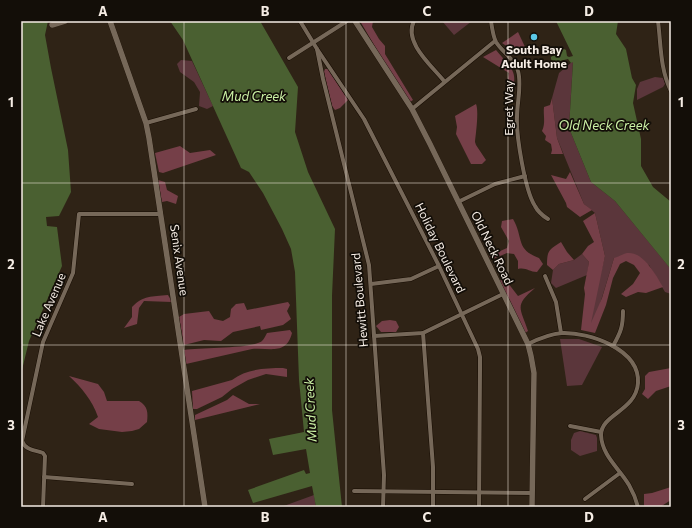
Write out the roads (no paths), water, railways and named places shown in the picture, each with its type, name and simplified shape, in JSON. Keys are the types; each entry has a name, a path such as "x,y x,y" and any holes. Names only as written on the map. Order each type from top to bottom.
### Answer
{"street":[{"path":"52,24 65,21"},
{"name":"Senix Avenue","path":"110,21 146,123 205,507"},
{"name":"Holiday Boulevard","path":"300,21 364,119 439,266 475,342 480,357 478,507"},
{"path":"289,58 347,21"},
{"name":"Old Neck Road","path":"355,21 412,109 528,344 534,373 532,507"},
{"path":"414,21 411,32 415,46 444,81"},
{"name":"Egret Way","path":"491,21 495,40 516,66 518,71 519,85 516,126 526,176 535,206 542,215 548,219"},
{"path":"658,21 662,64 664,74 671,91"},
{"path":"412,109 495,40"},
{"name":"Hewitt Boulevard","path":"317,49 323,79 366,251 371,284 384,474 383,507"},
{"path":"146,123 196,109"},
{"path":"458,202 495,184 526,176"},
{"name":"Lake Avenue","path":"43,507 45,456 43,453 27,448 22,441 43,342 73,273 79,214 161,214"},
{"path":"371,284 411,279 439,266"},
{"path":"545,276 556,302 561,333"},
{"path":"374,336 423,333 503,294"},
{"path":"613,346 622,330 623,311"},
{"path":"423,333 433,467 433,507"},
{"path":"528,344 545,337 561,333 588,335 613,346 632,362 636,370 638,382 637,389 631,402 622,410 611,416 602,432 604,450 628,484 638,507"},
{"path":"570,426 602,432"},
{"path":"585,499 620,473"},
{"path":"44,477 132,484"},
{"path":"354,491 532,493"}],"water":[{"path":"21,21 48,21 45,35 68,150 71,192 59,216 46,217 47,226 57,227 62,266 29,341 21,374"},
{"name":"Mud Creek","path":"170,21 260,21 298,87 295,132 308,172 335,229 332,296 332,410 342,507 316,507 312,486 253,503 248,490 304,470 306,474 310,473 306,449 273,455 269,439 304,432 299,380 295,272 291,249 282,229 263,193 249,172 241,168 183,40"},
{"name":"Old Neck Creek","path":"556,21 618,21 616,34 626,49 632,78 636,85 633,103 641,139 641,166 653,187 671,202 671,271 615,201 591,182 569,128 573,62 571,63 568,59 556,62 552,61 551,59 551,57 564,49 566,50 567,56 573,56"}],"place":[{"name":"South Bay Adult Home","path":"534,37"}]}
